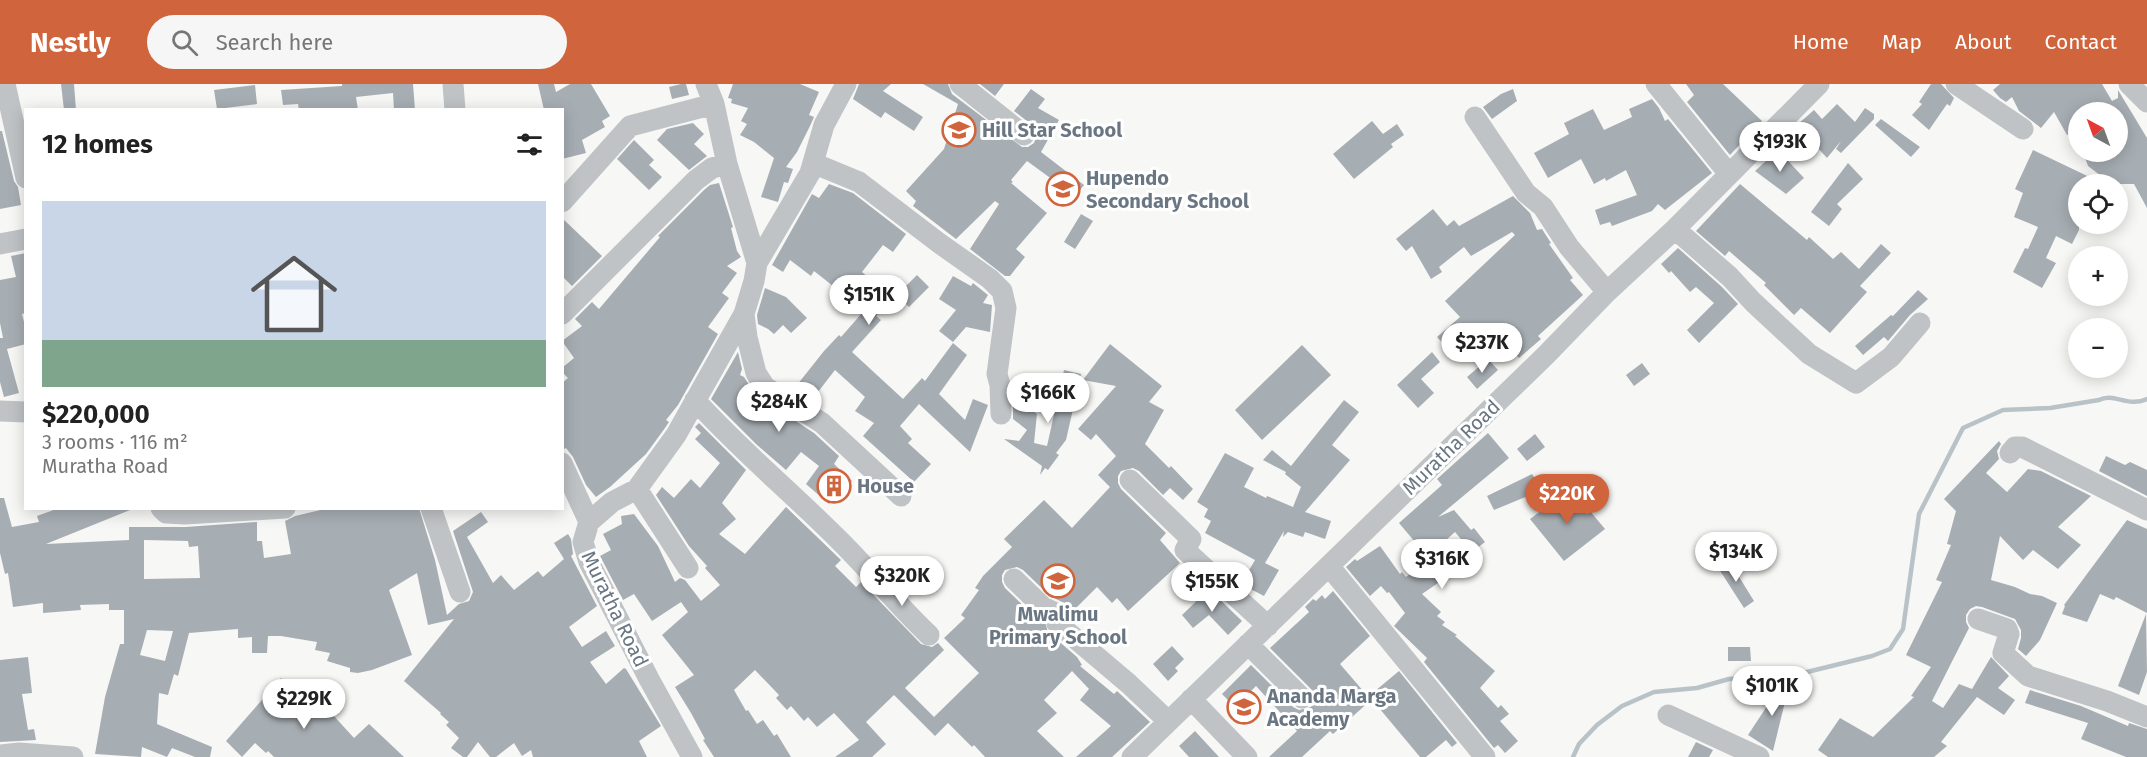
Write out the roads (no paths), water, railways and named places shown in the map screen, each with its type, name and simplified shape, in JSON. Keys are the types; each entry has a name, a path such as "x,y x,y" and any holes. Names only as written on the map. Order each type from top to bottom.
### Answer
{"street":[{"path":"5,84 24,169"},
{"path":"453,84 455,108"},
{"path":"757,263 810,173 825,124 846,84"},
{"path":"960,84 1024,135"},
{"path":"1656,84 1729,174"},
{"name":"Muratha Road","path":"1132,757 1545,356 1819,84"},
{"path":"1956,84 2023,129"},
{"path":"2129,84 2147,102"},
{"path":"564,200 630,126 710,94 727,164 757,263"},
{"path":"1475,117 1526,193 1543,207 1569,247 1607,292"},
{"path":"813,163 859,182 990,279 1002,291 1006,308 996,374 1000,385 1001,414"},
{"path":"564,312 696,180 712,168 727,164"},
{"path":"1675,228 1730,277 1753,302 1809,354 1856,383 1891,357 1920,323"},
{"path":"0,244 24,239"},
{"name":"Muratha Road","path":"692,757 589,562 583,542 589,522 612,502 637,489 676,435 744,314 757,263"},
{"path":"744,314 756,373 765,387 822,423 900,496"},
{"path":"696,400 725,433 839,539 900,607 929,635"},
{"path":"0,411 24,412"},
{"path":"2010,453 2015,447 2022,447 2147,510"},
{"path":"564,467 589,522"},
{"path":"1130,480 1191,539 1185,550 1268,626"},
{"path":"637,489 688,568"},
{"path":"163,510 166,513 185,514 252,510"},
{"path":"432,510 460,592"},
{"path":"1329,566 1485,757"},
{"path":"1014,579 1043,607 1060,615 1058,623 1168,721"},
{"path":"1978,619 2007,629 2009,634 2003,653 2028,676 2107,701 2147,717"},
{"path":"1248,644 1302,698"},
{"path":"1191,699 1247,757"},
{"path":"1668,715 1760,757"},
{"path":"0,755 19,753 73,757"}],"waterway":[{"path":"1573,757 1579,744 1597,725 1622,706 1654,692 1697,688 1729,679 1799,674 1872,656 1890,649 1903,629 1919,514 1963,428 2003,410 2050,408 2105,398 2133,402 2147,399"}],"place":[{"name":"Hill Star School","path":"959,130"},
{"name":"Hupendo Secondary School","path":"1063,189"},
{"name":"House","path":"834,486"},
{"name":"Mwalimu Primary School","path":"1058,581"},
{"name":"Ananda Marga Academy","path":"1244,707"}]}
